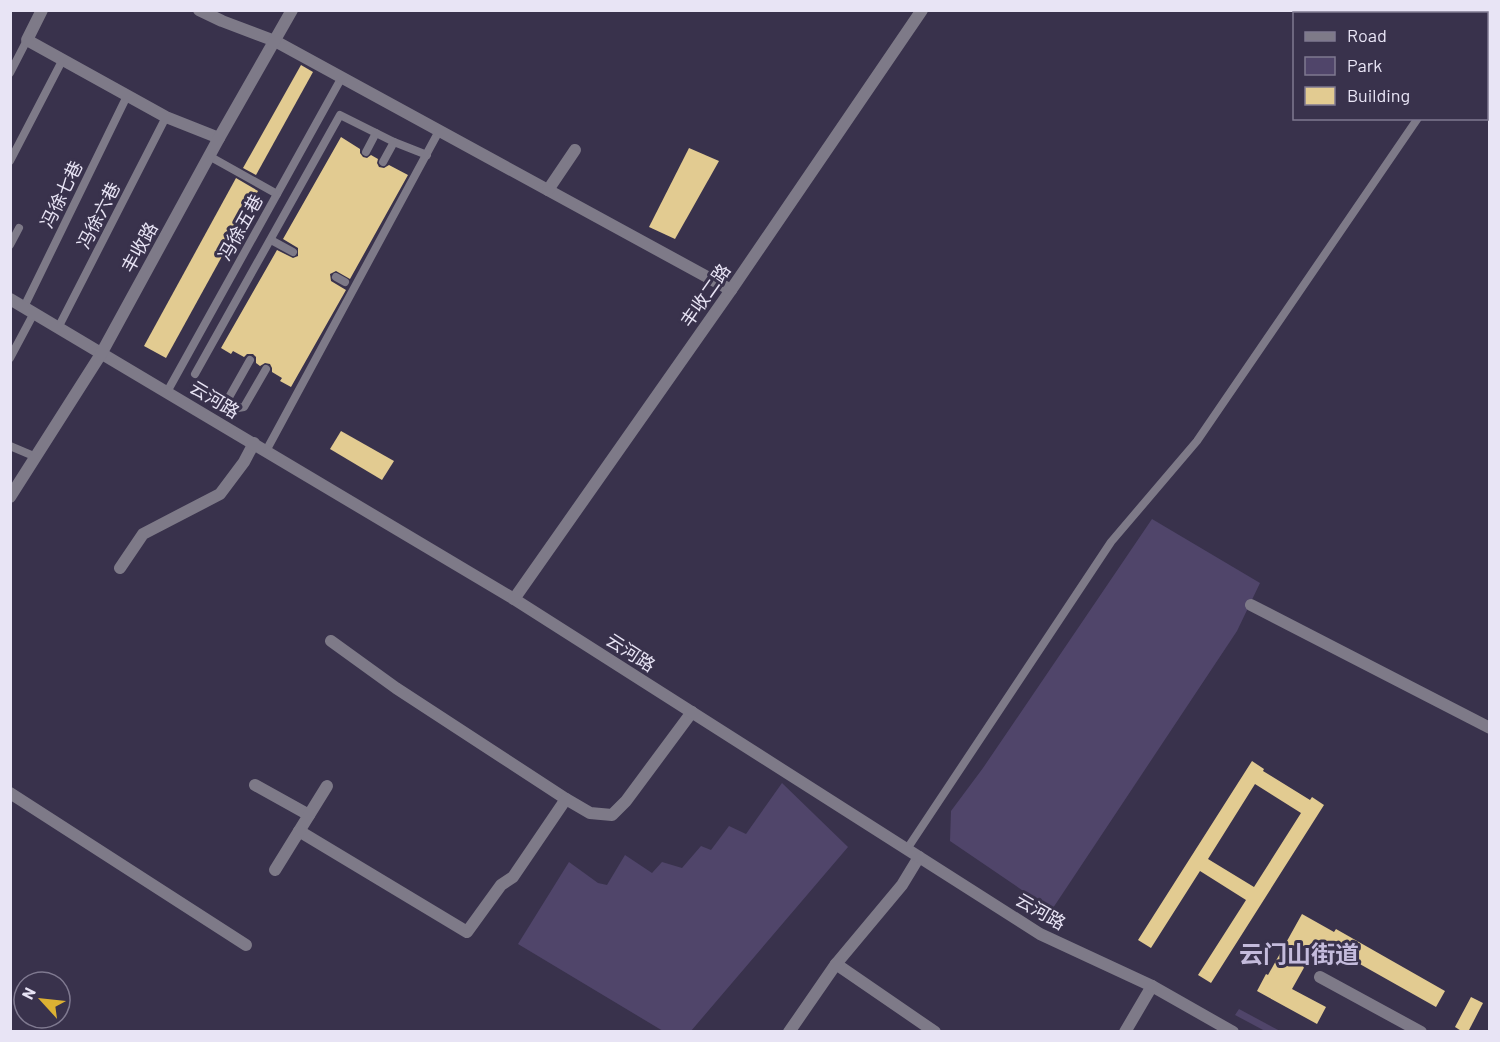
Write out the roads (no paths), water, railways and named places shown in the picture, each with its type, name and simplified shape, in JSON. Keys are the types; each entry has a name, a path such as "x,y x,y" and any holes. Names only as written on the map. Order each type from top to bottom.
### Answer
{"street":[{"path":"42,10 27,39 166,117 219,138"},
{"path":"199,10 275,41 731,290"},
{"name":"丰收路","path":"10,497 101,354 292,10"},
{"name":"丰收二路","path":"514,599 731,290 922,10"},
{"path":"548,190 575,150"},
{"name":"云河路","path":"10,299 514,599 1040,934 1152,986 1233,1032"},
{"path":"120,568 143,534 220,494 244,462 254,443"},
{"path":"1251,605 1490,728"},
{"path":"330,641 396,688 590,813 612,815 626,801 693,712"},
{"path":"255,785 309,815"},
{"path":"275,870 327,786"},
{"path":"10,793 246,945"},
{"path":"298,831 467,932 501,885 513,877 566,799"},
{"path":"789,1032 836,964 902,885 919,857"},
{"path":"836,964 935,1032"},
{"path":"1320,977 1421,1032"},
{"path":"1125,1032 1152,986"}],"lane":[{"path":"1486,10 1490,14"},
{"path":"10,73 27,39"},
{"path":"10,160 63,59"},
{"name":"冯徐五巷","path":"167,392 342,77"},
{"name":"冯徐七巷","path":"10,358 29,310 128,96"},
{"path":"195,375 340,116 427,156"},
{"name":"冯徐六巷","path":"58,328 166,117"},
{"path":"907,849 1111,542 1197,441 1417,120"},
{"path":"266,451 440,131"},
{"path":"366,152 376,133"},
{"path":"383,162 394,142"},
{"path":"209,156 277,194"},
{"path":"10,245 19,228"},
{"path":"271,240 293,252"},
{"path":"250,360 228,399 232,409 244,406 266,369"},
{"path":"10,446 36,457"}],"district":[{"name":"云门山街道","path":"1299,953"}]}
